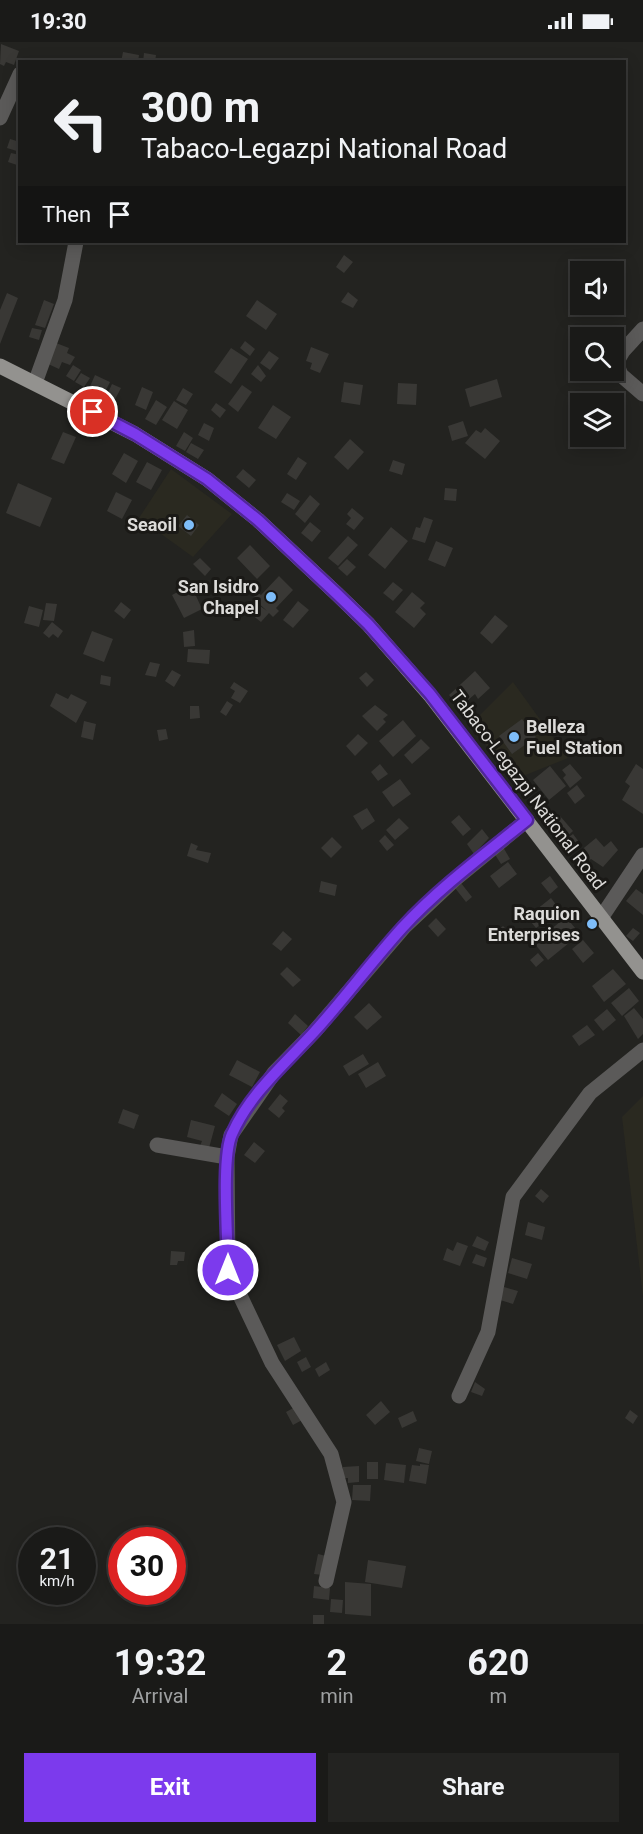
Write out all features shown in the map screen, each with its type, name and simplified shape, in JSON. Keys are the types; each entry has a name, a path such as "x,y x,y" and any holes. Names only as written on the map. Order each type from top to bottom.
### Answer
{"main road":[{"name":"Tabaco-Legazpi National Road","path":"0,366 153,444 207,479 258,520 368,624 430,694 643,972"}],"street":[{"path":"0,118 18,78"},
{"path":"35,383 65,300 76,243"},
{"path":"643,329 623,351 616,363 621,375 643,394"},
{"path":"326,1581 344,1502 331,1454 272,1363 228,1270 227,1157 231,1135 274,1073 314,1032 404,927 453,880 527,820"},
{"path":"601,918 643,855"},
{"path":"459,1396 488,1332 513,1197 590,1093 643,1050"},
{"path":"157,1145 227,1157"}],"shaded area":[{"path":"171,469 232,514 193,557 139,518"},
{"path":"513,682 568,758 513,780 470,725"},
{"path":"643,1096 643,1297 622,1117"}],"building":[{"path":"1,44 19,51 14,65 6,62 4,66 0,64"},
{"path":"123,52 139,55 138,60 121,60"},
{"path":"144,53 156,55 155,60 143,60"},
{"path":"10,139 18,141 18,151 7,148"},
{"path":"11,153 18,155 18,165 8,162"},
{"path":"344,255 353,262 344,273 336,267"},
{"path":"348,292 358,300 353,308 341,302"},
{"path":"7,293 18,298 0,344 0,310"},
{"path":"44,300 54,304 45,328 35,325"},
{"path":"257,300 277,314 266,330 246,316"},
{"path":"32,328 42,330 39,340 29,337"},
{"path":"245,341 255,349 250,356 240,348"},
{"path":"56,343 69,348 67,353 75,357 70,365 62,362 59,369 46,363"},
{"path":"311,347 329,354 320,373 310,369 312,363 306,361"},
{"path":"231,348 248,359 231,384 214,372"},
{"path":"269,351 279,358 270,370 260,363"},
{"path":"73,365 81,370 74,381 66,376"},
{"path":"258,365 266,376 261,382 251,374"},
{"path":"81,373 90,378 84,387 75,382"},
{"path":"95,375 110,382 102,398 88,391"},
{"path":"497,379 502,397 470,407 465,389"},
{"path":"344,382 363,385 360,405 341,402"},
{"path":"398,383 417,384 416,405 397,404"},
{"path":"112,384 121,388 113,403 105,399"},
{"path":"242,385 252,392 238,412 228,404"},
{"path":"142,387 153,392 146,410 135,405"},
{"path":"183,388 193,394 186,405 176,400"},
{"path":"156,400 167,407 156,425 145,419"},
{"path":"174,401 188,410 177,429 162,420"},
{"path":"216,403 226,410 220,418 211,410"},
{"path":"273,405 291,417 276,439 258,428"},
{"path":"463,421 468,436 452,441 448,426"},
{"path":"204,423 214,428 209,441 198,435"},
{"path":"485,428 500,441 485,459 465,443 476,430 481,433"},
{"path":"63,432 76,437 64,464 51,459"},
{"path":"184,432 193,438 185,451 176,446"},
{"path":"350,439 364,452 348,470 334,457"},
{"path":"191,443 204,450 198,459 186,452"},
{"path":"124,453 138,461 126,483 112,474"},
{"path":"298,457 307,463 296,480 287,474"},
{"path":"393,460 405,464 402,475 389,471"},
{"path":"147,462 162,470 151,490 136,482"},
{"path":"243,469 256,480 249,488 236,477"},
{"path":"18,483 52,498 40,527 6,513"},
{"path":"445,488 457,489 456,501 444,500"},
{"path":"116,492 132,500 122,519 107,511"},
{"path":"287,493 300,501 294,510 281,502"},
{"path":"310,495 320,504 305,523 295,514"},
{"path":"352,508 364,518 354,530 346,524 351,518 347,514"},
{"path":"187,515 199,525 191,536 178,526"},
{"path":"424,517 433,520 425,543 412,539 416,527 420,528"},
{"path":"310,522 321,531 312,542 301,533"},
{"path":"391,527 408,541 385,569 368,555"},
{"path":"348,536 358,545 338,566 328,558"},
{"path":"436,541 453,548 445,567 428,560"},
{"path":"250,545 270,566 257,579 237,558"},
{"path":"200,558 211,569 205,576 193,564"},
{"path":"347,559 356,567 347,576 338,568"},
{"name":"San Isidro Chapel","path":"279,576 293,590 276,608 279,611 273,617 269,613 261,622 252,615 260,606 267,611 253,598 258,593 261,595"},
{"path":"393,582 403,590 393,601 383,593"},
{"path":"191,585 202,609 184,618 172,595"},
{"path":"412,592 425,603 420,608 426,614 414,628 395,612"},
{"path":"298,601 309,610 293,628 283,620"},
{"path":"121,602 131,610 124,619 114,611"},
{"path":"46,603 57,604 54,621 43,620"},
{"path":"29,606 43,610 39,627 24,623"},
{"path":"495,615 508,626 492,644 480,633"},
{"path":"52,622 63,631 58,638 53,634 49,638 43,633"},
{"path":"194,630 195,646 184,647 183,632"},
{"path":"92,631 113,639 104,662 83,654"},
{"path":"188,649 210,650 209,664 187,662"},
{"path":"150,662 160,664 156,677 145,675"},
{"path":"172,670 181,675 174,687 165,681"},
{"path":"475,671 490,688 478,699 475,694 460,707 449,695"},
{"path":"366,672 374,680 367,687 359,678"},
{"path":"101,675 111,677 110,686 100,684"},
{"path":"234,682 248,691 240,703 231,698 235,691 230,688"},
{"path":"56,693 68,699 71,694 87,702 76,723 50,706"},
{"path":"227,701 233,705 226,716 220,712"},
{"path":"375,705 388,715 383,719 386,722 377,731 362,716"},
{"path":"190,706 199,706 200,718 190,719"},
{"path":"522,719 536,737 512,754 499,736"},
{"path":"403,720 416,736 393,757 379,741"},
{"path":"84,721 96,724 93,740 81,737"},
{"path":"166,729 168,739 159,741 157,730"},
{"path":"358,734 368,743 355,756 346,746"},
{"path":"421,739 430,748 412,764 404,755"},
{"path":"380,764 388,774 378,781 371,772"},
{"path":"570,764 582,778 570,788 563,778 566,775 562,770"},
{"path":"636,764 643,769 643,814 622,800 630,786 625,782"},
{"path":"550,766 566,786 549,800 533,780"},
{"path":"400,779 411,794 393,807 382,792"},
{"path":"577,785 585,796 575,804 567,793"},
{"path":"540,796 546,803 535,811 530,804"},
{"path":"367,808 375,821 362,830 353,816"},
{"path":"459,815 471,829 463,836 451,822"},
{"path":"560,816 573,831 563,840 550,825"},
{"path":"399,818 409,828 395,840 386,830"},
{"path":"482,829 489,838 474,854 467,844"},
{"path":"573,834 582,846 572,854 562,842"},
{"path":"385,835 394,845 387,851 379,841"},
{"path":"332,837 342,847 331,858 321,848"},
{"path":"596,838 604,847 611,841 618,850 603,867 591,859 587,862 579,852"},
{"path":"191,843 198,846 196,850 211,853 208,863 187,856"},
{"path":"503,847 510,859 501,864 494,853"},
{"path":"508,862 517,874 499,888 490,876"},
{"path":"550,876 558,887 550,894 541,883"},
{"path":"321,881 337,885 335,896 319,892"},
{"path":"461,883 472,897 466,902 455,888"},
{"path":"636,889 643,894 643,915 626,901"},
{"path":"551,898 560,910 536,928 527,917"},
{"path":"566,917 580,934 548,960 534,943"},
{"path":"436,918 446,929 438,937 428,926"},
{"path":"503,926 510,933 500,942 493,935"},
{"path":"633,928 640,933 633,941 626,936"},
{"path":"283,931 292,939 281,951 272,944"},
{"path":"583,940 594,953 583,963 572,949"},
{"path":"538,953 544,960 536,967 530,960"},
{"path":"287,967 301,980 293,987 280,974"},
{"path":"613,969 626,984 604,1002 592,986"},
{"path":"629,988 639,1001 622,1016 611,1003"},
{"path":"369,1003 382,1017 367,1030 354,1017"},
{"path":"634,1008 643,1019 643,1034 638,1039 624,1016"},
{"path":"607,1009 616,1020 603,1031 594,1020"},
{"path":"295,1014 308,1026 301,1035 288,1023"},
{"path":"587,1025 595,1035 579,1046 572,1036"},
{"path":"363,1054 369,1064 349,1076 343,1066"},
{"path":"237,1060 260,1072 252,1087 229,1075"},
{"path":"378,1062 386,1076 366,1088 358,1074"},
{"path":"222,1093 237,1104 229,1116 214,1106"},
{"path":"280,1094 288,1101 282,1108 285,1111 279,1118 268,1109"},
{"path":"123,1109 139,1115 134,1129 118,1123"},
{"path":"191,1120 215,1126 209,1148 200,1146 202,1141 187,1137"},
{"path":"254,1142 265,1151 255,1163 244,1155"},
{"path":"541,1189 549,1196 543,1203 535,1196"},
{"path":"528,1222 545,1227 542,1240 525,1235"},
{"path":"477,1236 489,1242 485,1251 472,1246"},
{"path":"457,1242 468,1246 460,1266 443,1260 447,1248 453,1251"},
{"path":"171,1251 185,1252 184,1261 178,1261 177,1265 170,1265"},
{"path":"476,1254 487,1258 484,1267 472,1263"},
{"path":"512,1258 532,1264 527,1279 508,1273"},
{"path":"504,1287 518,1291 513,1304 500,1300"},
{"path":"294,1337 301,1351 285,1361 277,1345"},
{"path":"306,1357 311,1367 302,1372 297,1362"},
{"path":"326,1362 330,1370 319,1377 315,1369"},
{"path":"475,1382 485,1389 482,1396 471,1392"},
{"path":"381,1401 390,1412 375,1425 366,1415"},
{"path":"297,1406 304,1419 293,1425 286,1412"},
{"path":"630,1410 638,1416 633,1424 625,1418"},
{"path":"413,1411 417,1421 402,1428 398,1418"},
{"path":"419,1448 432,1451 429,1464 416,1461"},
{"path":"367,1462 378,1462 378,1479 367,1479"},
{"path":"386,1463 406,1465 404,1483 384,1480"},
{"path":"420,1464 429,1465 426,1484 409,1481 412,1465 420,1466"},
{"path":"359,1466 359,1482 348,1483 348,1478 343,1478 343,1467"},
{"path":"353,1485 371,1485 370,1501 352,1500"},
{"path":"318,1554 326,1556 323,1575 314,1574"},
{"path":"368,1560 406,1566 402,1588 365,1582"},
{"path":"345,1582 371,1584 371,1616 345,1614"},
{"path":"314,1586 330,1588 329,1600 313,1598"},
{"path":"331,1599 343,1600 342,1613 330,1612"},
{"path":"313,1615 324,1615 324,1624 313,1624"}],"place":[{"name":"Seaoil","path":"189,525"},
{"name":"San Isidro Chapel","path":"271,597"},
{"name":"Belleza Fuel Station","path":"514,737"},
{"name":"Raquion Enterprises","path":"592,924"}],"route":[{"path":"93,412 135,434 207,479 258,520 337,594 368,624 430,694 527,820 453,880 404,927 314,1032 274,1073 244,1115 231,1135 227,1157 228,1270"}]}
